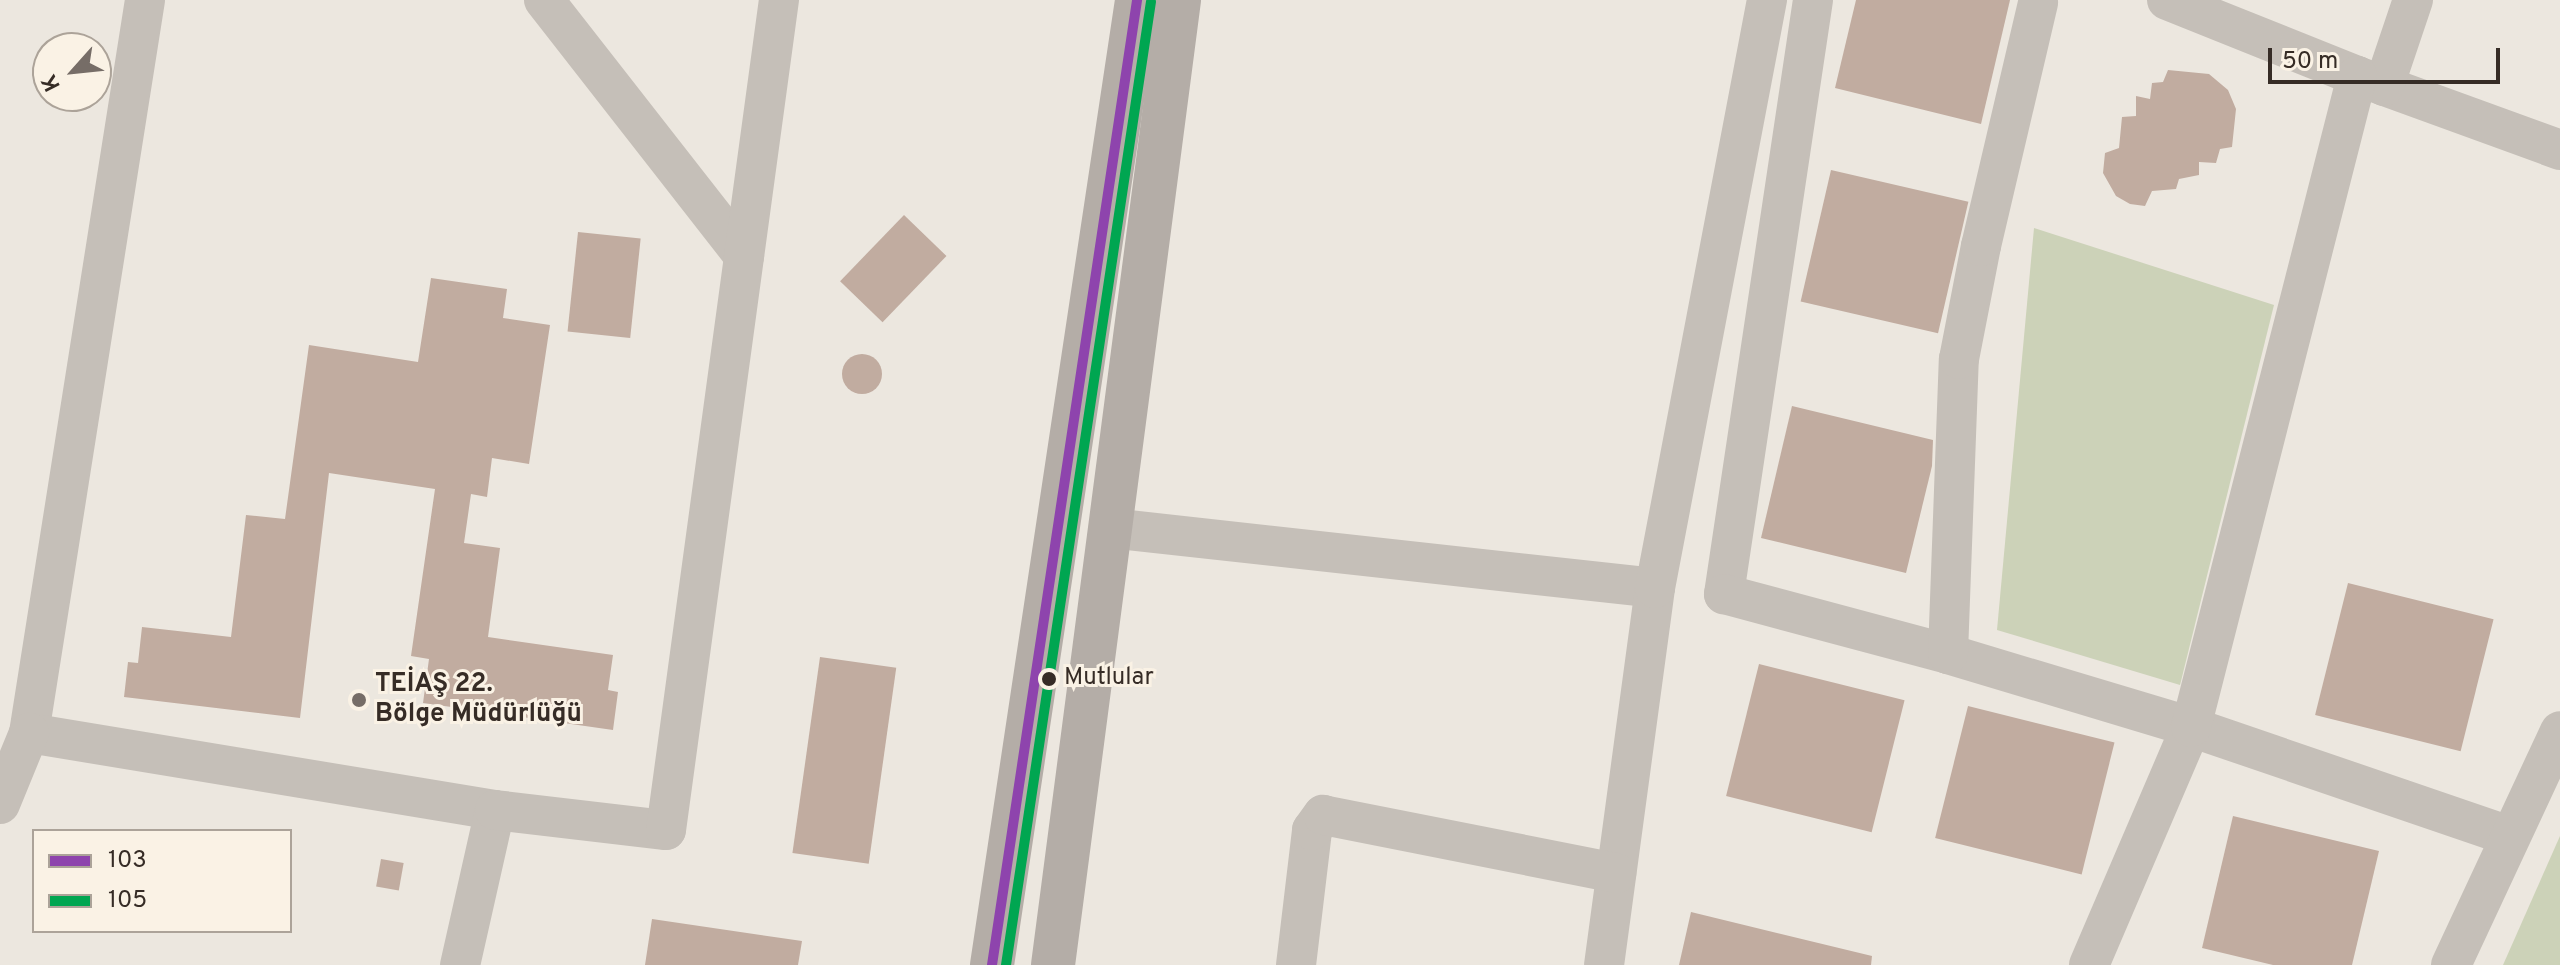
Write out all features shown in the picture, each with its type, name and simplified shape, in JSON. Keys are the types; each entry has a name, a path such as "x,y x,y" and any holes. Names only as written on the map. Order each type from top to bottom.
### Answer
{"main road":[{"path":"992,965 1137,0"},
{"path":"1053,965 1179,0"}],"street":[{"path":"0,804 29,733 145,0"},
{"path":"544,0 744,256"},
{"path":"29,733 495,810 666,830 779,0"},
{"path":"1604,965 1655,588 1767,0"},
{"path":"1813,0 1724,594 1948,654 2191,727 2510,836"},
{"path":"2167,0 2371,81 2560,150"},
{"path":"2089,965 2191,727 2371,81 2413,0"},
{"path":"1948,654 1959,359 1981,246 2038,3"},
{"path":"1110,528 1655,588"},
{"path":"2451,965 2560,731"},
{"path":"460,965 495,810"},
{"path":"1296,965 1312,830 1323,815 1616,873"}],"green space":[{"path":"2034,228 2274,305 2180,685 1997,630"},
{"path":"2560,836 2560,965 2503,965"}],"building":[{"path":"1856,0 2010,0 1981,124 1835,88"},
{"path":"2168,70 2209,74 2228,90 2236,109 2232,147 2220,149 2216,163 2199,162 2199,175 2179,179 2176,189 2152,191 2145,206 2130,204 2116,196 2103,173 2105,153 2119,148 2122,117 2136,116 2136,96 2150,99 2152,83 2163,82"},
{"path":"1831,170 1968,202 1938,333 1801,302"},
{"path":"904,215 946,256 883,322 840,281"},
{"path":"578,232 641,239 630,338 568,331"},
{"path":"431,278 507,289 503,318 550,325 529,464 492,458 487,497 471,494 464,543 500,548 488,637 613,655 608,690 618,692 613,730 423,703 429,659 411,656 435,489 329,473 300,718 124,697 128,662 138,663 142,627 231,637 246,515 285,519 309,345 418,362"},
{"path":"862,354 876,360 882,374 876,388 862,394 848,388 842,374 848,360"},
{"path":"1792,406 1933,440 1932,466 1906,573 1761,538"},
{"path":"2348,583 2494,619 2461,751 2315,715"},
{"path":"820,657 896,668 869,864 792,853"},
{"path":"1759,664 1905,700 1872,832 1726,796"},
{"path":"1968,706 2115,743 2082,874 1935,838"},
{"path":"2233,816 2379,851 2352,965 2273,965 2202,948"},
{"path":"381,859 404,863 399,891 376,887"},
{"path":"1691,912 1872,956 1871,965 1679,965"},
{"path":"652,919 802,941 798,965 645,965"}],"transit line":[{"name":"103","path":"992,965 1137,0"},
{"name":"105","path":"1006,965 1151,2"}],"place":[{"name":"Mutlular","path":"1049,679"},
{"name":"TEİAŞ 22. Bölge Müdürlüğü","path":"359,700"}]}
